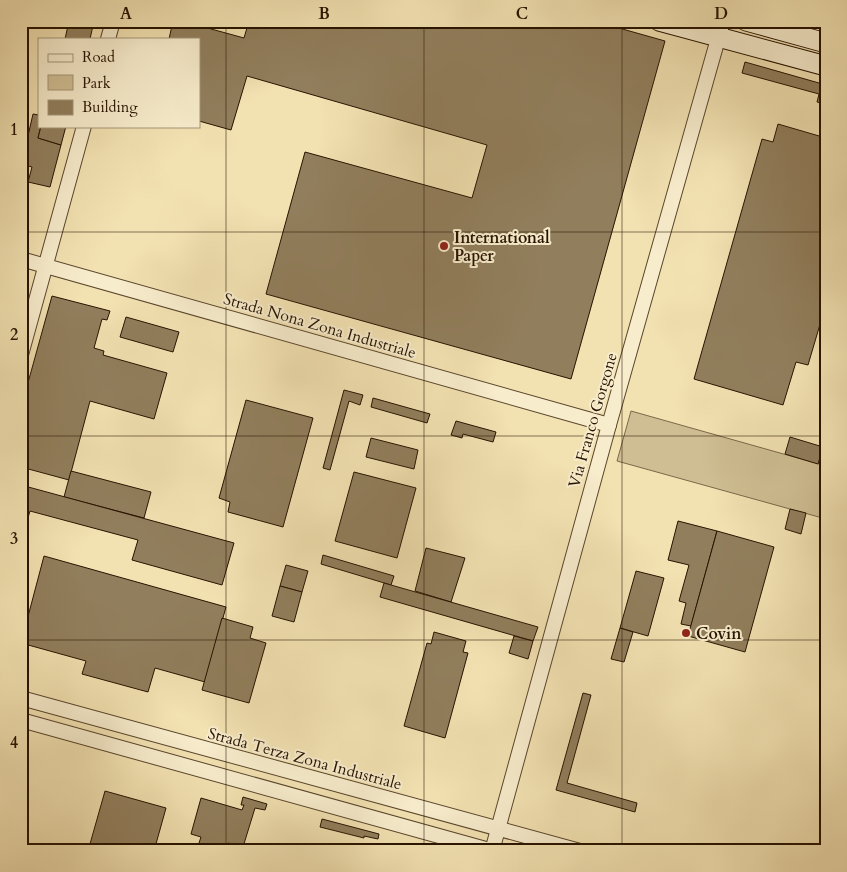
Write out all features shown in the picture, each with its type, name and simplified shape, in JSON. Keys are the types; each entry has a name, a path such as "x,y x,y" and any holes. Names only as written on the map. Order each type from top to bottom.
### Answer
{"main road":[{"path":"659,21 721,29 807,62 826,67"},
{"path":"746,21 824,42"}],"street":[{"path":"108,38 113,21"},
{"name":"Via Franco Gorgone","path":"492,851 609,425 721,29"},
{"path":"21,355 83,128"},
{"name":"Strada Nona Zona Industriale","path":"21,259 609,425"},
{"name":"Strada Terza Zona Industriale","path":"21,698 580,851"},
{"path":"21,720 492,851"}],"green space":[{"path":"631,411 826,466 826,519 617,461"}],"building":[{"path":"69,21 94,21 90,38 65,38"},
{"name":"International Paper","path":"173,21 182,21 244,38 249,21 594,21 665,41 571,379 266,294 305,152 472,198 487,145 247,76 231,130 200,121 200,38 169,38"},
{"path":"745,62 826,85 826,104 817,102 819,94 742,73"},
{"path":"33,114 38,115 38,128 40,128 38,138 61,145 50,187 28,182 32,167 21,164 21,138 27,140"},
{"path":"778,124 826,138 826,304 808,365 796,362 783,405 694,379 762,139 773,142"},
{"path":"40,128 65,128 61,145 38,138"},
{"path":"52,296 110,311 107,320 102,319 94,348 104,351 103,355 167,373 154,419 90,401 69,480 21,467 21,408"},
{"path":"126,317 179,332 173,352 120,337"},
{"path":"344,390 363,395 360,405 349,401 330,470 323,468"},
{"path":"373,398 430,414 427,423 371,407"},
{"path":"246,400 313,418 283,527 228,512 230,502 219,498"},
{"path":"456,421 496,432 493,442 463,434 462,438 451,435"},
{"path":"790,437 823,447 818,464 785,454"},
{"path":"371,438 418,450 414,469 366,457"},
{"path":"71,471 151,492 144,518 64,497"},
{"path":"354,472 416,488 397,558 335,541"},
{"path":"21,485 234,543 222,585 132,560 138,540 30,511 21,541"},
{"path":"790,509 806,513 801,534 785,529"},
{"path":"678,521 717,531 691,626 681,624 686,603 679,601 689,565 668,560"},
{"path":"717,531 774,547 745,652 688,636"},
{"path":"426,548 465,558 451,602 415,591"},
{"path":"323,555 394,576 391,585 321,564"},
{"path":"44,556 226,607 205,682 155,668 148,692 82,674 86,661 21,643"},
{"path":"286,565 308,571 302,592 280,586"},
{"path":"636,571 664,578 648,636 620,628"},
{"path":"384,583 538,627 533,641 380,597"},
{"path":"280,586 302,592 294,622 272,616"},
{"path":"222,618 253,627 250,638 266,643 249,703 202,690"},
{"path":"620,628 633,632 624,662 611,659"},
{"path":"434,632 466,641 463,652 468,653 445,738 404,726 427,643 431,644"},
{"path":"514,636 533,641 528,659 509,653"},
{"path":"583,693 591,695 567,783 637,803 635,812 556,790"},
{"path":"105,791 166,808 154,851 88,851"},
{"path":"243,797 267,804 265,810 255,808 243,847 228,843 225,851 213,851 198,846 201,837 191,834 201,798 242,810 244,805 241,805"},
{"path":"322,819 379,834 378,839 364,836 364,838 320,827"}],"place":[{"name":"International Paper","path":"444,246"},
{"name":"Covin","path":"686,633"}]}
